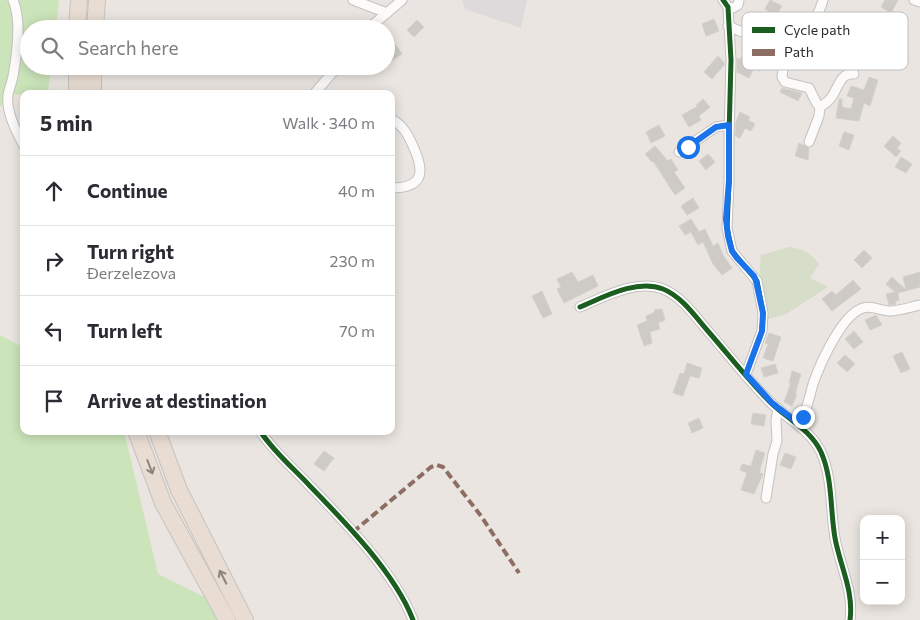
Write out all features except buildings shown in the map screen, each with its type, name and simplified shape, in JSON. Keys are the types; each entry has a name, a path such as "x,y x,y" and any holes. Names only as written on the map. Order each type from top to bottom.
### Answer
{"highway":[{"path":"78,20 79,0"},
{"path":"96,20 97,0"},
{"path":"77,75 77,90"},
{"path":"93,75 93,90"},
{"path":"138,435 163,503 227,620"},
{"path":"158,435 178,490 245,620"}],"street":[{"path":"13,0 17,33 8,105 20,137"},
{"path":"353,0 387,13"},
{"path":"379,20 402,0"},
{"path":"725,3 733,8 738,5 739,0"},
{"path":"914,0 920,2"},
{"path":"725,3 731,60 729,181 726,219 728,236 732,251 754,276 763,313 762,331 746,374"},
{"path":"728,26 742,32"},
{"path":"783,70 782,77 786,82 809,88 820,107"},
{"path":"808,142 818,119 820,107 832,98 842,78 849,74 854,74"},
{"path":"317,90 330,75"},
{"path":"395,122 402,127 410,138 418,157 421,172 419,178 413,184 395,188"},
{"path":"680,152 716,127 729,125"},
{"path":"580,307 631,288 653,287 663,289 680,301 778,408 798,423 820,451 826,466 835,536 850,599 850,620"},
{"path":"798,423 803,417 821,366 839,332 852,315 865,307 871,306 892,311 920,305"},
{"path":"766,498 777,441 776,420 778,408"},
{"path":"263,435 270,446 331,508 368,550 399,593 413,620"}],"shaded area":[{"path":"462,0 527,0 521,28 465,9"}],"green space":[{"path":"0,0 57,0 59,2 57,20 20,20 20,75 50,75 48,90 20,90 20,95 12,95 0,107"},
{"path":"789,247 803,250 813,257 819,264 810,278 828,287 786,314 765,320 759,280 761,255"},
{"path":"0,335 20,346 20,435 125,435 158,574 251,620 0,620"}],"marked path":[{"path":"353,532 431,467 437,465 443,467 481,516 519,573"}],"cycle path":[{"path":"723,0 728,7 731,60 727,228 732,251 757,281 763,313 762,331 746,374"},
{"path":"580,307 620,290 642,286 653,286 670,292 687,307 770,402 811,437 821,452 828,473 833,527 850,599 850,620"},
{"path":"262,435 277,453 367,548 394,584 413,620"}],"route":[{"path":"688,147 716,127 729,125 729,181 726,228 732,251 754,276 762,300 763,313 762,331 746,374 778,408 798,423 803,417"}]}
